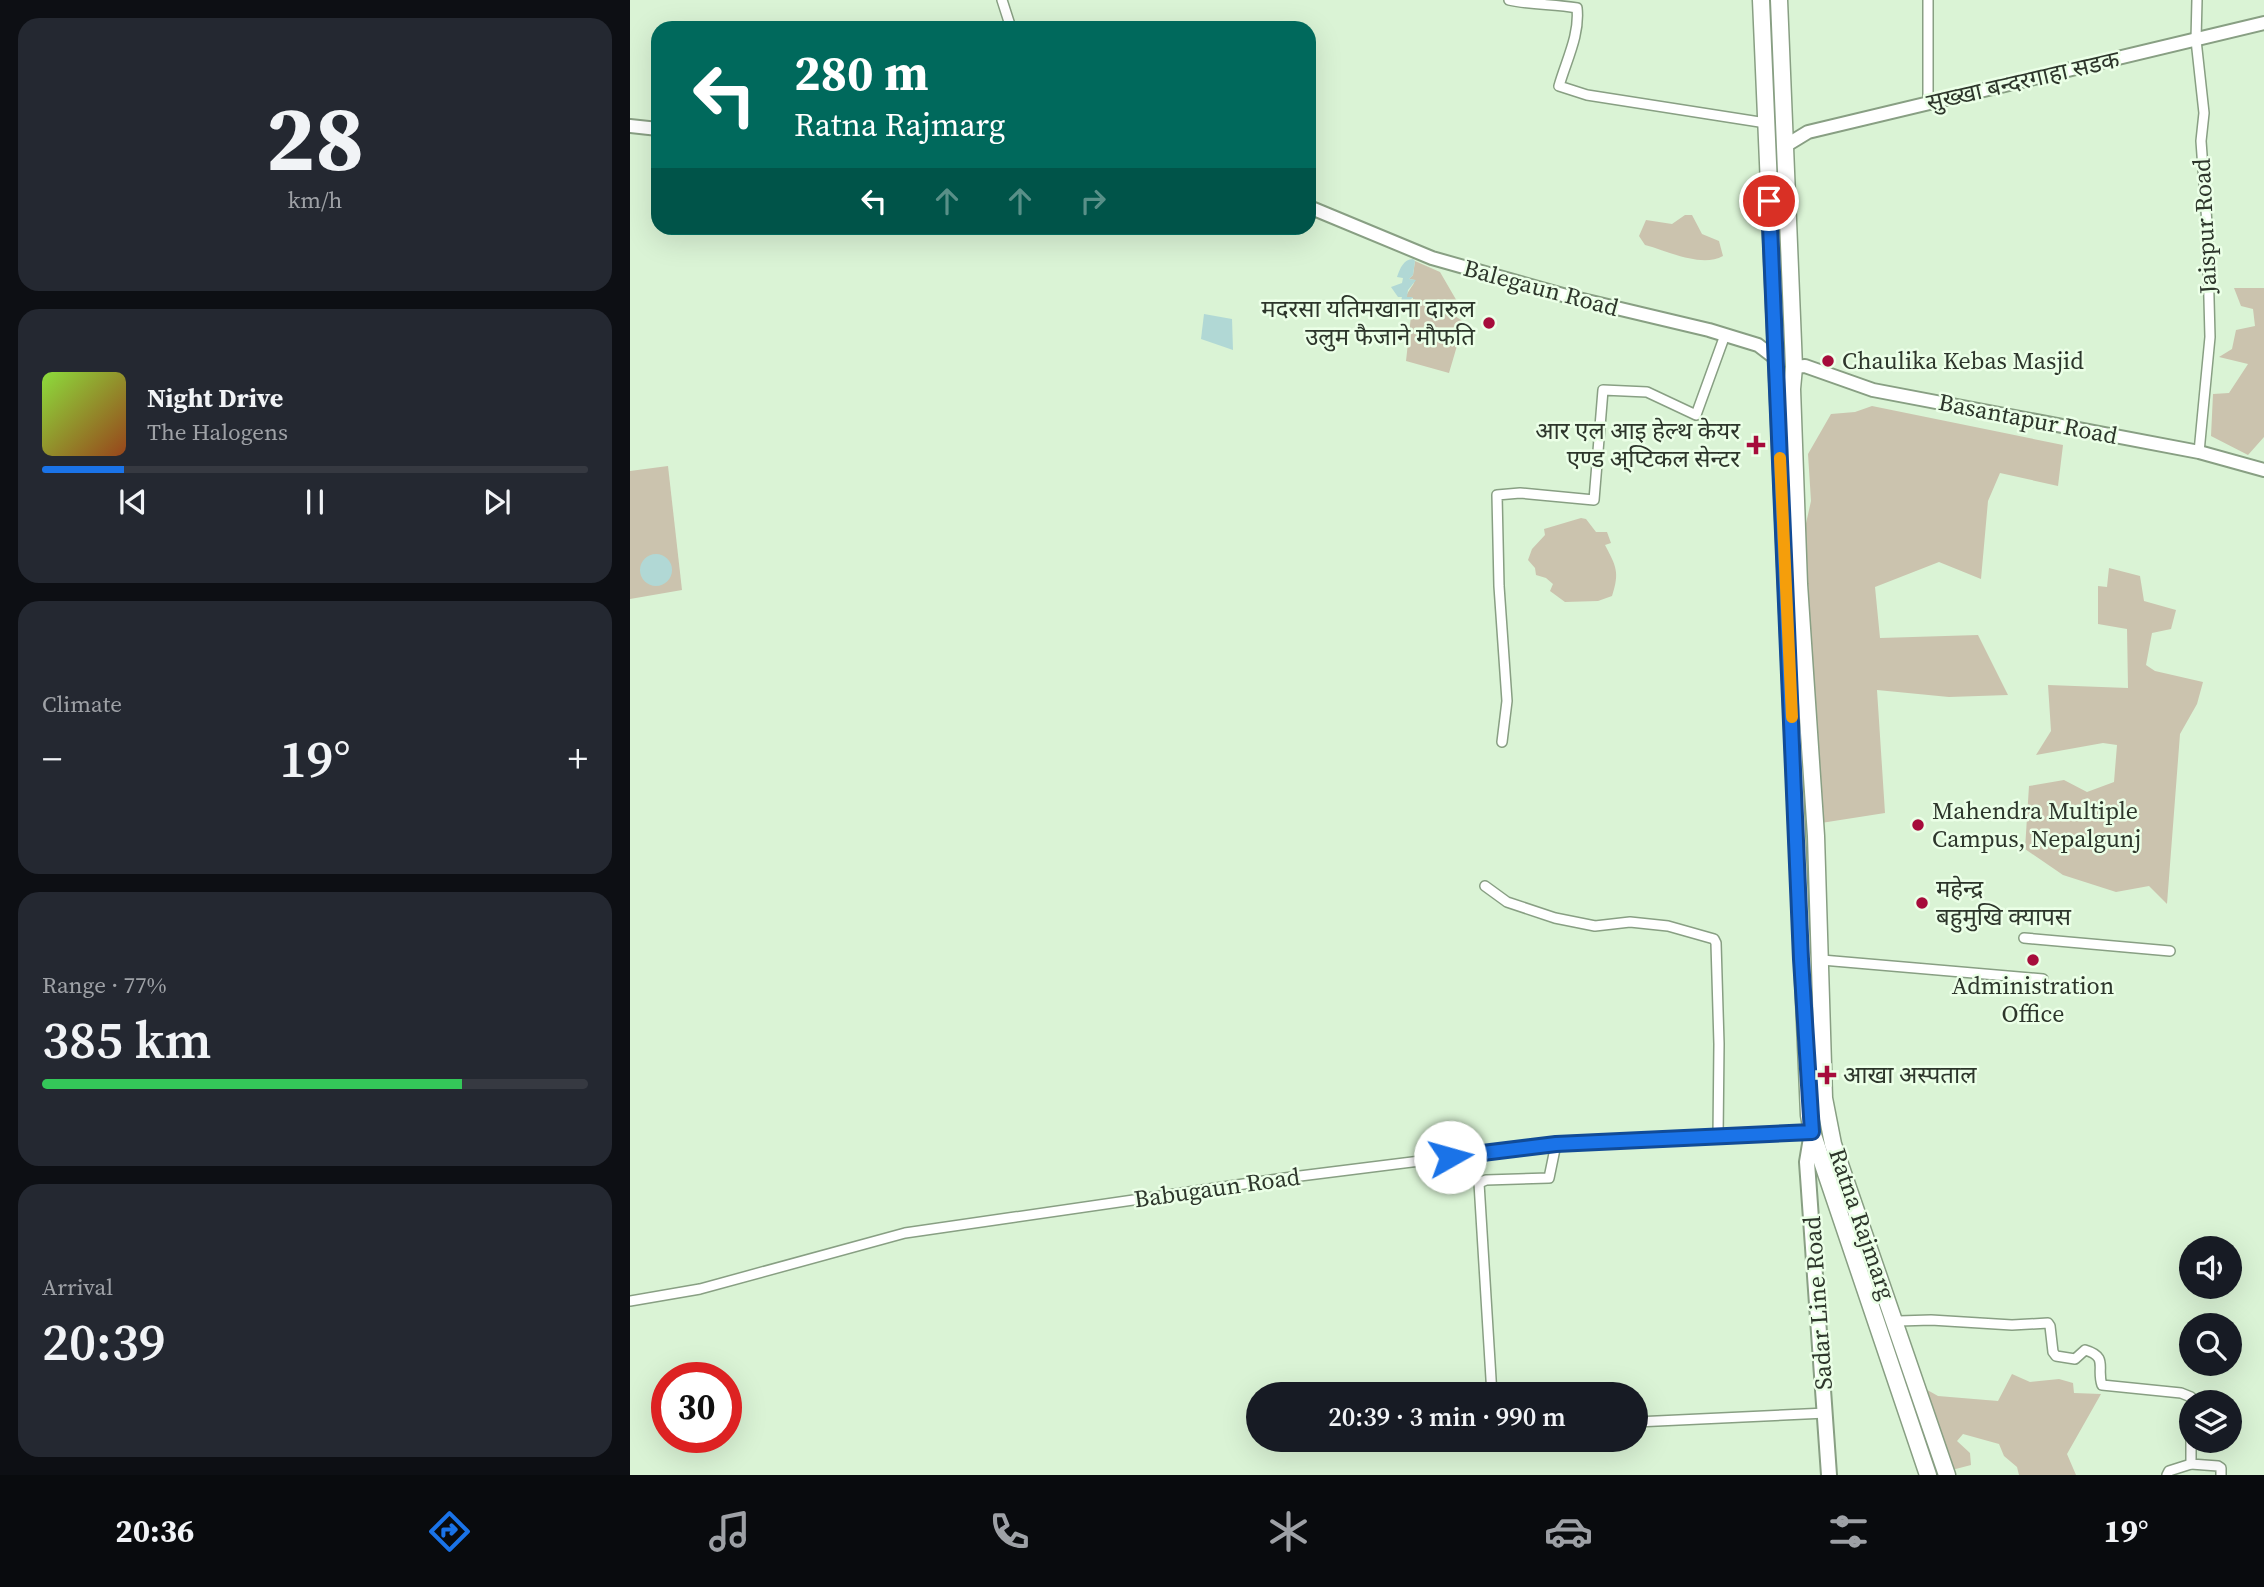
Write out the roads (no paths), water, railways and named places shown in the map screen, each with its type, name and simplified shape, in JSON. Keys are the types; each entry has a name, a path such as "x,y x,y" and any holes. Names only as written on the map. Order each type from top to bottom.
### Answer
{"highway":[{"name":"Ratna Rajmarg","path":"1761,0 1801,959 1812,1132 1928,1475"},
{"name":"Ratna Rajmarg","path":"1779,0 1794,367 1792,389 1799,584 1816,836 1824,1098 1827,1122 1947,1475"}],"main road":[{"name":"Sadar Line Road","path":"1812,1132 1807,1162 1829,1475"}],"street":[{"path":"1002,0 1009,21"},
{"path":"1509,0 1577,8 1572,49 1559,86 1587,95 1766,123"},
{"path":"1928,0 1928,104"},
{"name":"Jaispur Road","path":"2197,0 2196,40 2204,113 2201,141 2210,324 2199,452"},
{"name":"सुख्खा बन्दरगाहा सडक","path":"1784,146 1808,132 2264,23"},
{"path":"630,126 651,128"},
{"name":"Balegaun Road","path":"1316,210 1432,258 1570,297 1725,335 1758,345 1775,358"},
{"path":"1502,742 1507,701 1499,586 1497,495 1520,494 1594,500 1603,390 1647,392 1696,415 1725,335"},
{"name":"Basantapur Road","path":"1794,367 1805,366 1873,390 2199,452 2264,470"},
{"path":"1485,886 1507,902 1555,918 1595,926 1630,922 1668,926 1714,940 1719,1044 1718,1138"},
{"path":"2024,938 2170,951"},
{"path":"1821,967 1822,960 2043,979"},
{"name":"Babugaun Road","path":"630,1301 701,1289 905,1233 1292,1177 1556,1144 1812,1132"},
{"path":"1491,1382 1479,1183 1486,1180 1549,1178 1556,1144"},
{"path":"1898,1328 1899,1321 1931,1320 2012,1325 2048,1323 2056,1356 2075,1359 2085,1350 2097,1354 2100,1358 2102,1385 2179,1393"},
{"path":"1648,1421 1826,1413"},
{"path":"2191,1453 2191,1464"},
{"path":"2167,1475 2169,1471 2191,1464 2218,1466 2221,1468 2221,1475"}],"water":[{"path":"1413,259 1413,275 1409,279 1416,280 1408,290 1407,297 1413,297 1406,305 1400,304 1402,297 1398,297 1391,287 1402,283 1403,278 1397,277 1400,270 1405,262"},
{"path":"1204,314 1232,319 1233,350 1201,339"},
{"path":"656,554 667,559 672,570 667,581 656,586 645,581 640,570 645,559"}],"place":[{"name":"मदरसा यतिमखाना दारुल उलुम फैजाने माैफति","path":"1489,323"},
{"name":"Chaulika Kebas Masjid","path":"1828,361"},
{"name":"आर एल आइ हेल्थ केयर एण्ड अ्प्टिकल सेन्टर","path":"1756,445"},
{"name":"Mahendra Multiple Campus, Nepalgunj","path":"1918,825"},
{"name":"महेन्द्र बहुमुखि क्यापस","path":"1922,903"},
{"name":"Administration Office","path":"2033,960"},
{"name":"आखा अस्पताल","path":"1827,1075"}]}
